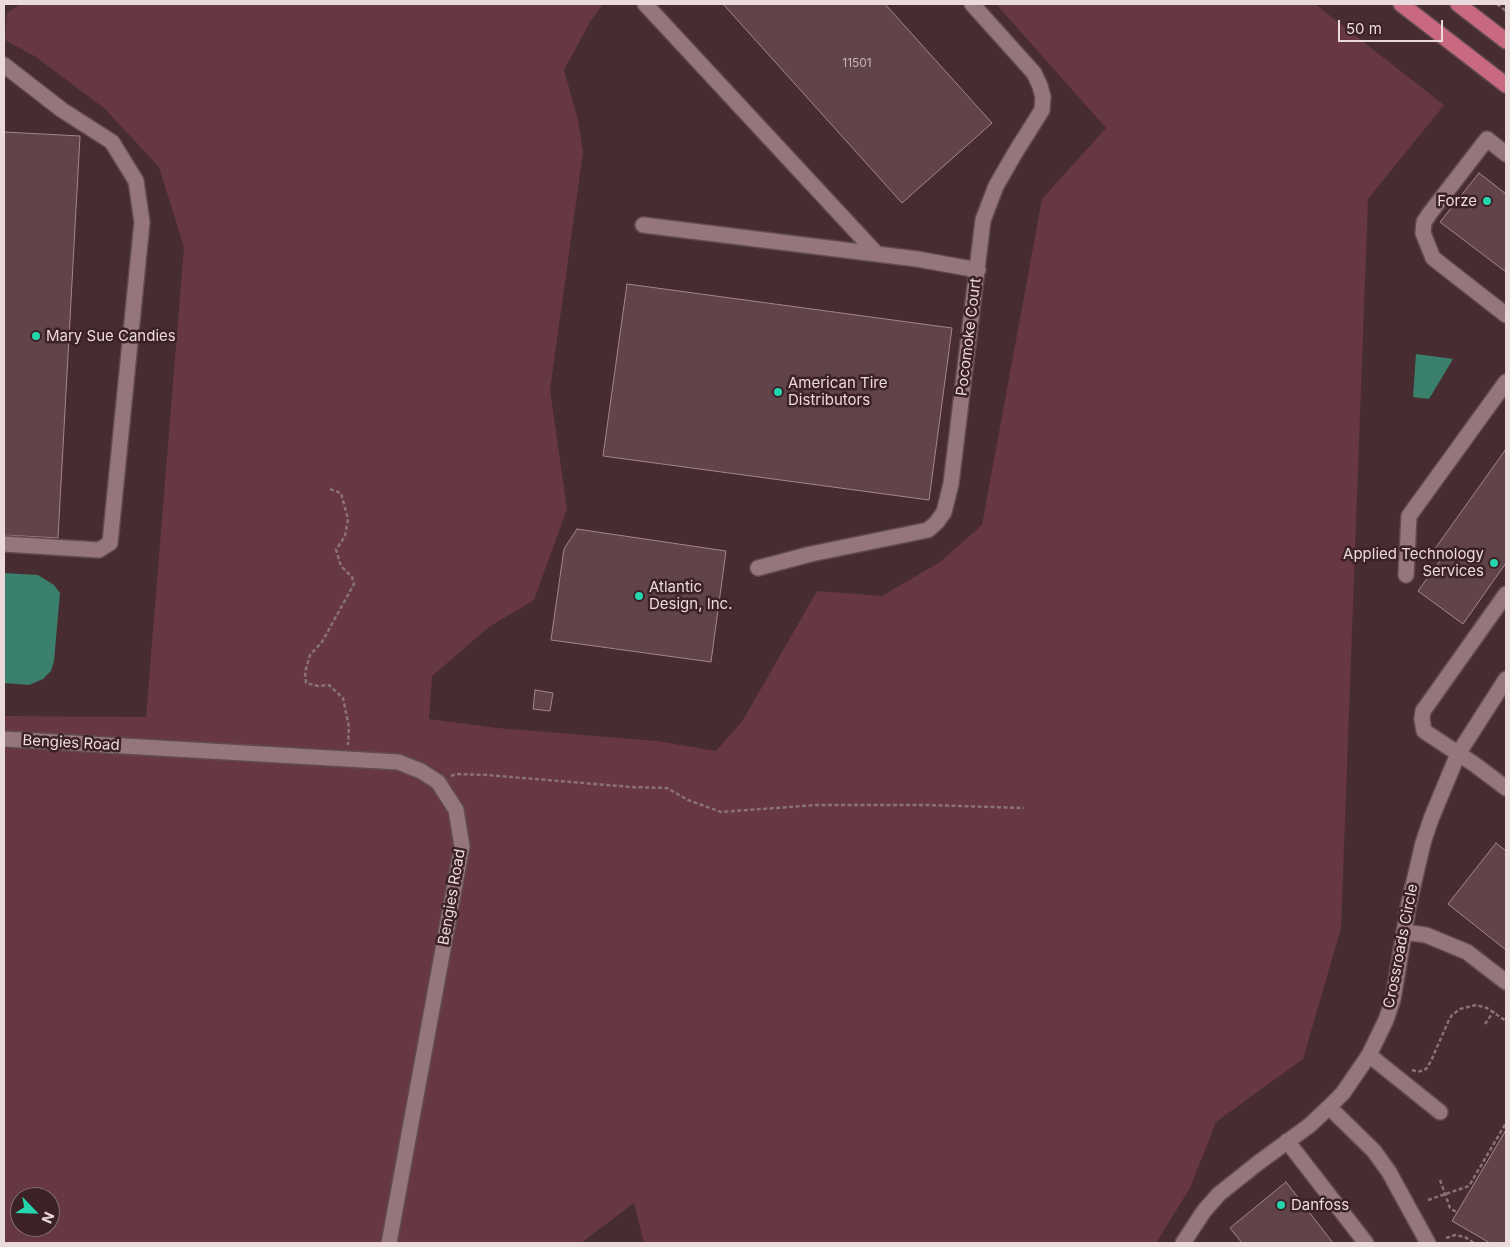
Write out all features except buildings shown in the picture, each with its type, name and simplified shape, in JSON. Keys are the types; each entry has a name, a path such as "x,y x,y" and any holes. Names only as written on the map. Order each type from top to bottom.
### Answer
{"main road":[{"path":"1401,4 1506,84"},
{"path":"1458,4 1506,41"}],"street":[{"path":"645,4 877,254"},
{"name":"Pocomoke Court","path":"758,568 811,554 928,530 944,512 951,484 984,220 996,186 1042,110 1043,97 1034,73 972,4"},
{"path":"4,65 62,110 112,142 136,181 142,222 110,543 99,550 4,544"},
{"path":"1506,154 1487,139 1430,213 1424,222 1423,233 1433,258 1506,315"},
{"path":"643,225 877,254 978,270"},
{"path":"1406,575 1409,516 1506,382"},
{"path":"1506,594 1423,711 1422,719 1424,731 1506,788"},
{"name":"Crossroads Circle","path":"1184,1243 1204,1211 1219,1194 1310,1125 1343,1093 1369,1055 1386,1020 1393,1000 1416,871 1441,792 1458,754 1506,678"},
{"name":"Bengies Road","path":"4,739 398,762 421,771 438,782 456,810 462,846 389,1243"},
{"path":"1404,932 1426,935 1467,952 1506,982"},
{"path":"1369,1055 1440,1112"},
{"path":"1329,1107 1374,1151 1389,1172 1428,1243"},
{"path":"1288,1141 1366,1243"}],"path":[{"path":"1497,4 1506,11"},
{"path":"330,489 341,493 348,519 345,536 336,550 341,566 352,577 354,584 322,642 310,655 305,672 306,682 318,686 329,685 343,698 349,727 346,759"},
{"path":"438,782 456,774 667,788 688,800 721,812 816,805 928,805 1024,808"},
{"path":"1406,1065 1413,1071 1418,1072 1426,1069 1448,1022 1452,1015 1460,1009 1476,1005 1494,1011 1506,1021"},
{"path":"1485,1024 1494,1011"},
{"path":"1428,1200 1469,1186 1506,1123"},
{"path":"1440,1180 1450,1208 1456,1212"},
{"path":"1446,1238 1455,1235 1465,1237 1474,1243"}],"shaded area":[{"path":"20,4 603,4 590,22 564,70 578,120 583,152 550,390 567,509 534,600 489,627 432,676 429,719 497,728 657,741 716,751 743,720 817,591 882,596 940,562 982,525 1042,199 1106,128 996,4 1315,4 1444,105 1368,199 1341,928 1303,1059 1216,1122 1190,1188 1156,1243 644,1243 634,1203 581,1243 4,1243 4,716 146,717 184,247 159,167 105,109 36,57 5,40 7,13"},
{"path":"1416,354 1453,359 1429,399 1413,397"},
{"path":"4,573 38,575 54,585 60,593 54,661 51,671 43,679 29,685 4,683"}],"place":[{"name":"Forze","path":"1487,201"},
{"name":"Mary Sue Candies","path":"36,336"},
{"name":"American Tire Distributors","path":"778,392"},
{"name":"Applied Technology Services","path":"1494,563"},
{"name":"Atlantic Design, Inc.","path":"639,596"},
{"name":"Danfoss","path":"1281,1205"}]}
